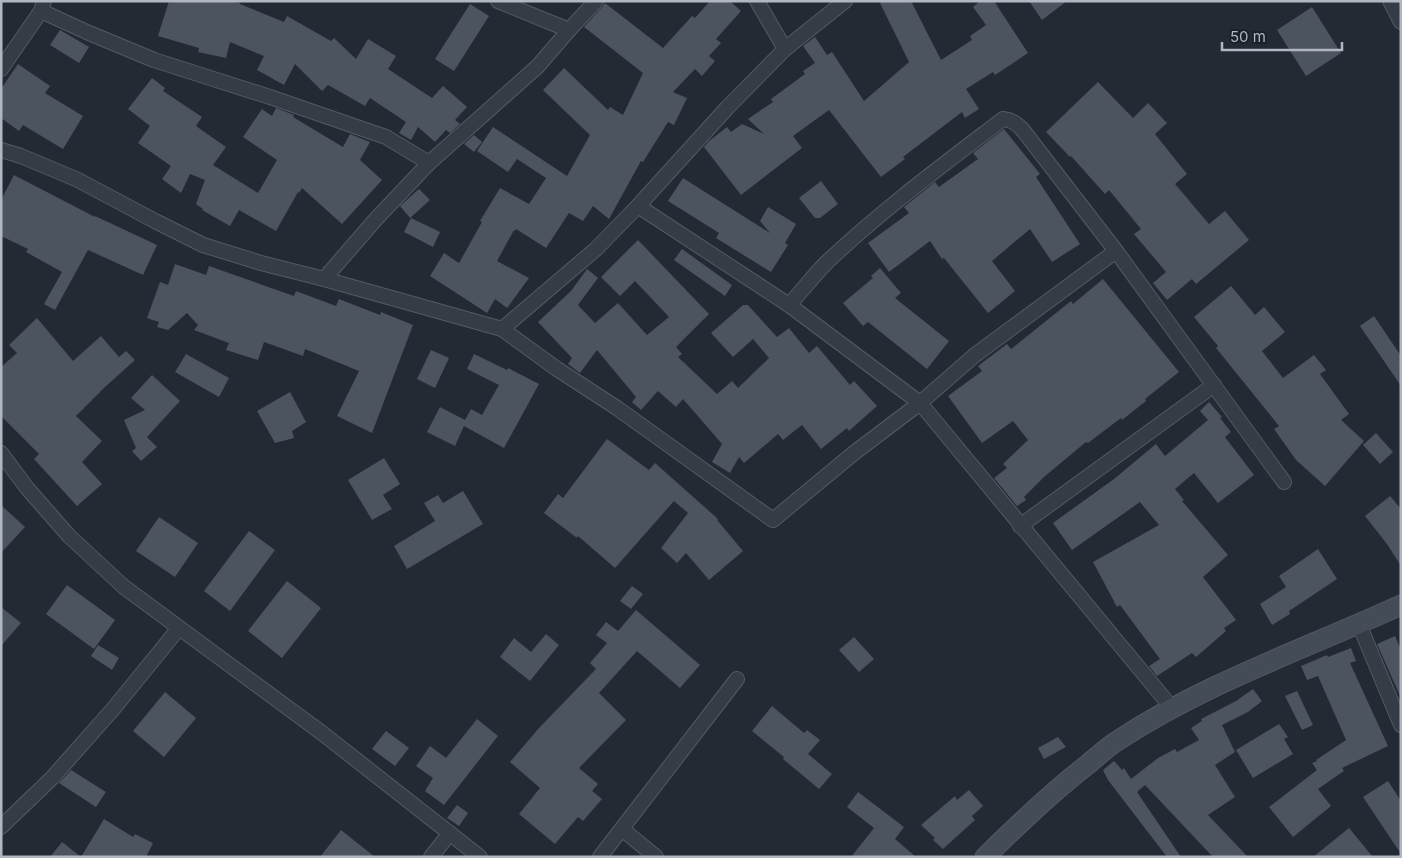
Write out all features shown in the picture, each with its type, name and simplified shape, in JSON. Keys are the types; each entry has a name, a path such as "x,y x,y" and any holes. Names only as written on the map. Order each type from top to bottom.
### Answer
{"main road":[{"path":"985,857 1061,786 1115,742 1172,708 1287,654 1401,605"}],"street":[{"path":"498,1 568,30"},
{"path":"324,279 376,219 429,163 538,66 568,30 596,1"},
{"path":"757,1 785,49"},
{"path":"502,329 596,249 638,206 727,108 785,49 845,1"},
{"path":"1390,1 1401,22"},
{"path":"1,69 42,6 88,33 154,60 270,96 386,137 429,163"},
{"path":"789,305 826,263 908,192 1003,119 1015,122 1116,251 1284,482"},
{"path":"1,150 21,156 78,180 204,245 261,263 502,329 557,369 617,408 773,520 975,356 1116,251"},
{"path":"638,206 789,305 920,402 1020,526 1172,708"},
{"path":"1020,526 1214,385"},
{"path":"1,453 27,488 69,536 124,587 322,733 480,857"},
{"path":"1359,624 1401,725"},
{"path":"1,827 52,778 114,708 179,628"},
{"path":"600,857 737,679"},
{"path":"622,829 656,857"},
{"path":"431,857 450,833"}],"building":[{"path":"169,1 233,1 284,22 287,16 331,41 334,38 356,59 368,39 396,56 388,69 432,98 443,86 467,107 455,120 460,124 450,133 446,130 435,142 418,127 411,140 399,133 406,122 370,98 365,106 328,85 322,91 295,64 284,85 257,70 264,56 230,42 226,58 198,52 199,48 158,36"},
{"path":"710,1 730,1 741,11 716,39 721,43 709,56 715,61 702,76 695,69 673,92 687,98 674,125 668,122 643,162 641,161 609,219 593,206 583,221 569,213 546,248 516,229 514,230 497,261 529,278 507,308 495,299 487,313 430,276 444,253 459,263 482,222 480,221 500,188 529,204 546,178 517,159 508,172 477,151 493,127 567,176 590,135 543,90 564,68 608,110 610,107 623,115 643,73 584,27 605,3 663,48 692,16 695,18"},
{"path":"879,1 911,1 941,60 972,40 970,36 986,25 973,7 980,1 994,1 1028,53 995,75 993,72 966,89 979,109 965,118 962,112 903,157 905,159 881,177 829,110 793,136 802,148 741,195 704,147 727,127 731,132 742,124 764,134 748,119 773,102 771,99 805,74 803,71 815,63 803,46 815,37 827,55 832,52 864,101 909,62"},
{"path":"1029,1 1067,1 1042,20"},
{"path":"470,4 489,16 454,71 435,59"},
{"path":"1312,7 1341,53 1306,76 1277,30"},
{"path":"60,30 89,47 79,63 50,45"},
{"path":"18,64 50,86 45,93 83,116 63,149 23,125 19,131 1,118 1,89"},
{"path":"152,78 165,88 163,91 202,117 196,126 226,147 213,165 258,193 277,160 243,137 262,109 272,116 276,108 294,115 293,117 343,147 350,134 370,142 360,160 382,180 342,224 302,188 276,231 239,210 230,226 202,210 196,204 205,180 190,174 181,193 162,179 171,166 138,143 150,126 128,109"},
{"path":"1098,82 1133,118 1148,103 1167,123 1155,134 1187,174 1175,184 1209,224 1225,211 1249,240 1196,284 1192,279 1167,300 1153,283 1166,272 1134,234 1141,229 1109,190 1105,194 1071,156 1046,132"},
{"path":"1004,129 1040,174 1036,177 1080,244 1052,262 1030,229 992,261 1015,291 988,313 944,258 942,259 930,241 889,272 868,243 909,213 904,207 935,182 939,187 978,159 973,153"},
{"path":"474,135 482,142 474,152 464,144"},
{"path":"14,175 95,217 157,245 143,275 88,250 55,310 44,304 62,272 26,252 28,249 1,236 1,200"},
{"path":"683,178 770,233 760,221 768,207 796,224 785,243 788,245 771,272 716,238 719,233 668,201"},
{"path":"821,181 838,204 820,218 815,218 799,198"},
{"path":"419,189 430,200 410,218 400,206"},
{"path":"411,218 440,232 433,247 404,232"},
{"path":"638,240 709,314 676,347 682,354 678,357 717,394 732,381 738,388 769,358 753,339 733,357 711,333 743,305 748,305 777,337 789,328 809,353 817,346 850,385 854,381 877,406 849,431 847,428 821,449 802,425 783,440 778,434 744,463 739,457 730,473 712,462 722,444 683,399 676,407 658,391 641,410 632,402 636,397 597,350 580,373 568,364 572,358 538,322 571,291 587,269 598,278 578,305 595,323 618,303 647,335 669,317 635,281 620,296 601,277"},
{"path":"682,249 732,285 725,296 674,260"},
{"path":"175,264 206,275 209,266 294,296 296,291 336,306 339,299 380,315 381,312 413,325 372,433 337,416 359,371 305,349 303,356 264,342 258,360 226,350 229,343 194,330 198,325 187,313 168,330 157,327 159,322 147,318 160,282 168,285"},
{"path":"880,268 901,293 895,298 949,341 927,369 868,322 863,326 843,303 873,278 871,276"},
{"path":"1103,279 1179,372 1122,420 1121,418 1088,443 1086,442 1044,477 1024,497 1026,500 1017,506 994,478 1007,468 1003,464 1028,440 1013,421 982,443 948,396 982,371 978,366 1007,344 1011,349 1071,301 1073,304"},
{"path":"1231,286 1255,315 1264,307 1285,332 1262,351 1283,378 1314,355 1326,370 1320,374 1349,414 1341,420 1364,441 1325,486 1296,460 1274,429 1279,426 1216,348 1218,346 1194,317"},
{"path":"1374,316 1401,356 1401,386 1360,326"},
{"path":"37,318 73,361 101,336 119,357 126,351 135,360 76,416 102,441 82,462 102,484 77,506 34,459 39,454 1,416 1,367 17,353 9,345"},
{"path":"431,350 449,358 435,388 417,379"},
{"path":"186,354 229,378 219,397 175,372"},
{"path":"474,354 507,370 508,368 539,384 504,448 464,426 455,446 427,432 440,407 465,420 471,409 482,415 499,385 467,369"},
{"path":"152,375 180,401 147,437 157,447 141,461 132,451 136,448 124,420 145,410 131,398"},
{"path":"290,392 306,422 292,431 294,438 275,443 257,411"},
{"path":"1209,402 1222,417 1220,418 1231,432 1225,437 1254,475 1218,503 1194,473 1175,489 1184,500 1182,501 1228,555 1203,577 1236,620 1224,628 1226,631 1196,657 1192,653 1157,676 1149,666 1160,659 1120,605 1117,607 1093,562 1159,525 1140,502 1072,550 1053,523 1114,479 1156,444 1165,456 1208,420 1200,411"},
{"path":"1376,433 1393,452 1380,464 1363,445"},
{"path":"607,439 649,470 655,463 718,519 743,551 709,580 686,553 677,563 661,548 688,513 674,501 615,568 578,536 577,538 544,513 558,494 563,498"},
{"path":"384,458 400,484 383,495 392,509 372,520 348,480"},
{"path":"463,491 483,524 407,569 394,546 435,521 424,503 438,495 443,503"},
{"path":"1390,496 1401,509 1401,566 1365,516"},
{"path":"1,505 25,527 1,553"},
{"path":"159,517 198,543 175,577 136,551"},
{"path":"249,531 275,550 230,611 204,591"},
{"path":"1318,549 1337,579 1289,611 1290,614 1272,625 1260,604 1286,587 1279,576"},
{"path":"287,581 321,608 282,658 248,631"},
{"path":"67,585 115,620 94,649 46,614"},
{"path":"632,586 643,594 631,609 620,601"},
{"path":"1,607 21,623 1,646"},
{"path":"636,610 700,665 680,688 637,651 599,693 626,720 579,768 598,784 592,791 602,799 583,821 578,817 555,844 519,814 540,788 510,762 539,728 596,669 590,663 607,643 596,635 606,622 618,631"},
{"path":"546,634 559,645 530,681 500,657 514,638 531,652"},
{"path":"1395,636 1401,650 1401,698 1377,644"},
{"path":"854,637 874,659 859,672 839,650"},
{"path":"98,645 119,658 112,670 91,656"},
{"path":"1351,648 1356,661 1350,663 1388,746 1342,768 1344,771 1318,789 1331,806 1293,837 1269,807 1317,770 1312,763 1346,740 1318,676 1307,680 1301,666 1327,655 1328,657"},
{"path":"1253,689 1262,701 1248,712 1222,725 1235,752 1215,765 1235,797 1208,815 1248,857 1213,857 1145,785 1137,792 1181,857 1167,857 1108,780 1103,770 1114,761 1122,770 1124,768 1131,779 1158,758 1175,749 1177,752 1199,740 1191,728 1202,721 1201,719 1236,701"},
{"path":"1297,691 1313,725 1302,730 1285,696"},
{"path":"165,692 196,718 164,757 133,731"},
{"path":"772,706 804,733 807,730 820,740 808,754 832,774 819,789 752,731"},
{"path":"477,719 498,736 444,805 425,791 433,778 416,766 430,746 446,758"},
{"path":"1279,724 1288,737 1284,739 1293,754 1253,778 1236,750"},
{"path":"386,731 409,748 395,766 372,749"},
{"path":"1058,737 1066,747 1044,759 1038,748"},
{"path":"71,770 106,792 96,807 59,783"},
{"path":"1388,781 1401,801 1401,854 1363,797"},
{"path":"969,790 983,806 972,816 975,820 943,849 933,840 935,838 921,825 955,796 957,800"},
{"path":"858,792 904,827 895,839 916,857 851,857 874,828 847,807"},
{"path":"457,805 468,813 459,826 447,818"},
{"path":"104,819 133,837 135,834 153,843 146,857 81,857"},
{"path":"1349,828 1373,857 1313,857"},
{"path":"341,830 375,857 320,857"},
{"path":"62,842 81,857 50,857"}]}
